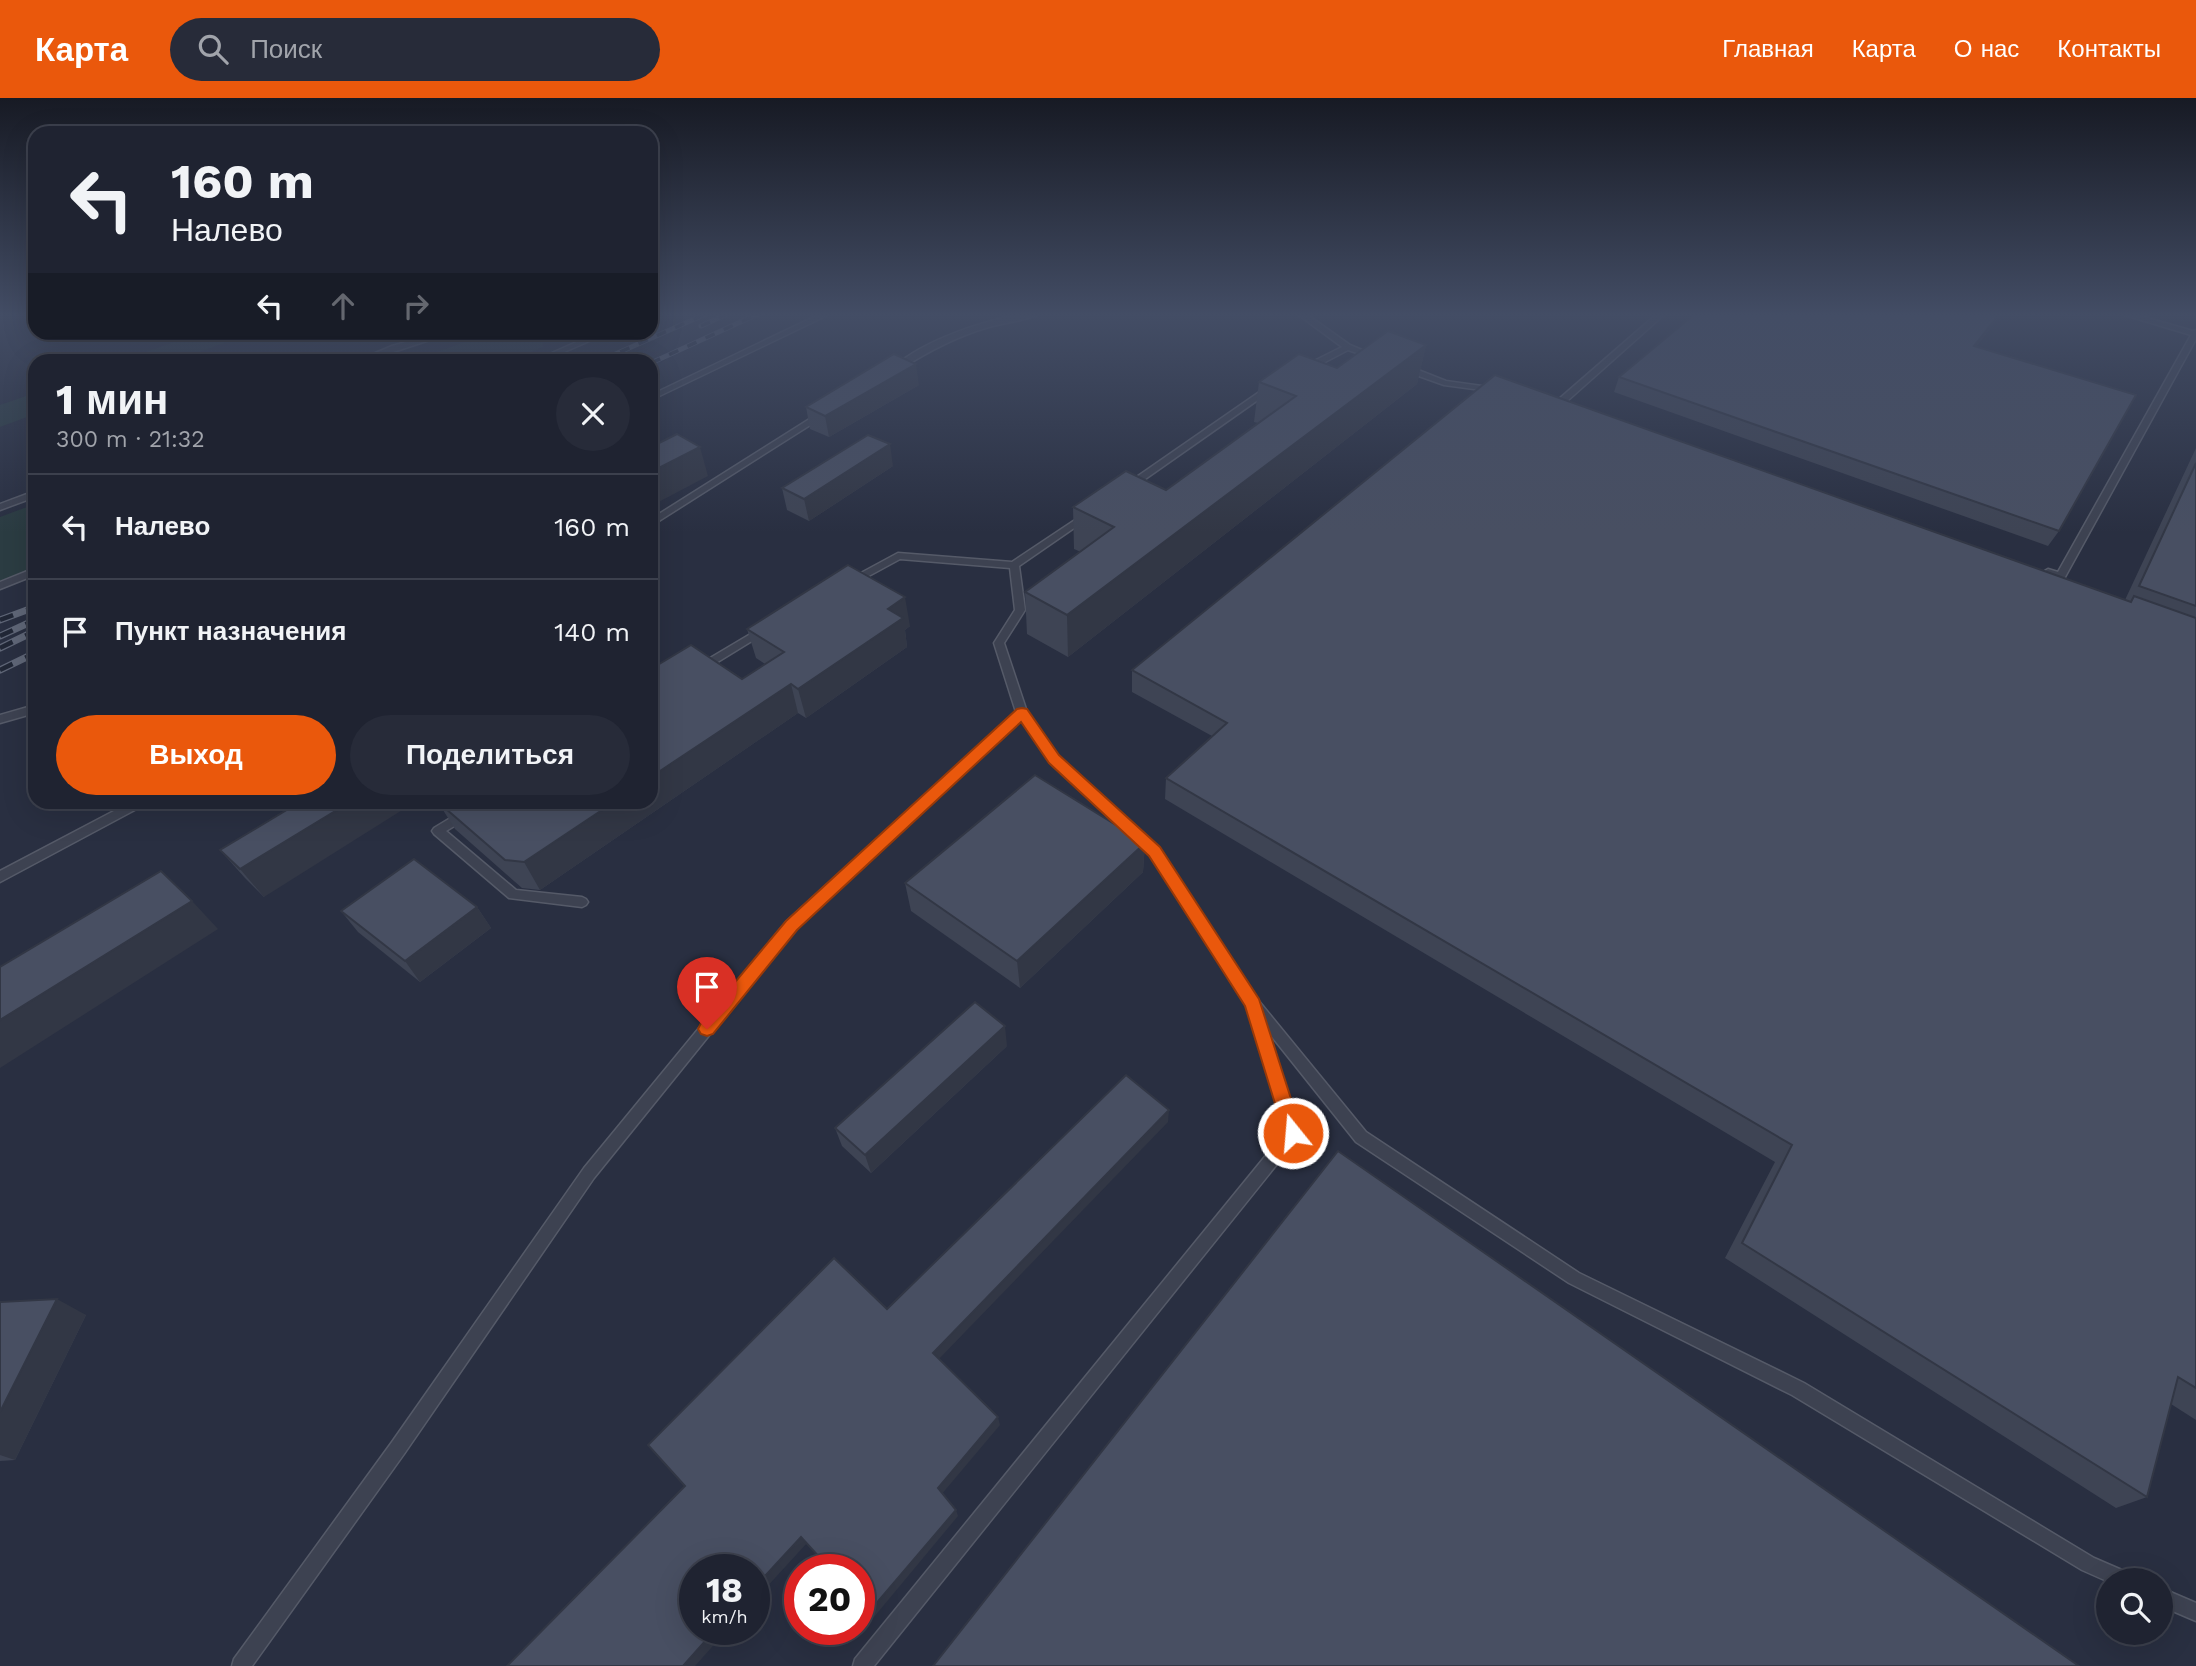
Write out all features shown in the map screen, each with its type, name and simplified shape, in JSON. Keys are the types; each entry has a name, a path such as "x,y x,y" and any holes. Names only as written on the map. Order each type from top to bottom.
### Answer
{"lane":[{"path":"658,395 676,386"},
{"path":"1123,490 1274,386"},
{"path":"1467,386 1503,391"},
{"path":"1562,401 1579,386"},
{"path":"2034,568 2064,580 2167,386"},
{"path":"1550,399 1575,405"},
{"path":"658,519 828,411"},
{"path":"0,507 28,497"},
{"path":"838,589 898,556 1014,565 1101,505"},
{"path":"1014,565 1020,610 999,643 1022,713 1054,759 1155,852 1253,1004 1361,1137 1574,1278 1798,1389 2097,1568"},
{"path":"0,586 28,574"},
{"path":"685,677 778,622"},
{"path":"0,719 28,711"},
{"path":"241,1666 398,1448 589,1173 756,968 792,925 1022,713"},
{"path":"0,877 127,809"},
{"path":"474,809 438,831 513,895 582,902"},
{"path":"862,1666 1293,1133 1253,1004"},
{"path":"2173,1602 2196,1612"}],"shaded area":[{"path":"28,395 28,417 0,427 0,405"},
{"path":"28,507 28,576 0,588 0,517"}],"building":[{"path":"841,386 877,386 825,416 806,407"},
{"path":"1270,386 1371,386 1067,615 1025,592 1114,527 1073,507 1126,471 1166,490 1296,396"},
{"path":"1481,386 1526,386 2131,602 2134,596 2196,618 2196,1388 2178,1377 2147,1497 1742,1243 1792,1145 1166,778 1227,723 1132,670"},
{"path":"1645,386 2107,386 2136,395 2059,531"},
{"path":"677,434 700,447 658,468 658,444"},
{"path":"868,435 890,444 804,499 782,488"},
{"path":"2196,463 2196,606 2139,586"},
{"path":"848,565 905,597 888,609 903,618 798,689 791,684 658,772 658,665 691,645 742,679 784,652 747,629"},
{"path":"1035,775 1145,843 1017,961 905,883"},
{"path":"288,809 339,809 240,869 220,850"},
{"path":"446,809 604,809 524,862 505,860"},
{"path":"414,859 477,907 405,961 341,911"},
{"path":"161,871 192,901 0,1020 0,967"},
{"path":"975,1002 1005,1026 865,1155 835,1128"},
{"path":"1126,1075 1169,1110 933,1353 998,1417 938,1488 956,1510 875,1605 875,1554 816,1554 801,1537 770,1571 770,1554 679,1554 679,1645 702,1645 683,1666 507,1666 685,1486 648,1445 834,1258 887,1309"},
{"path":"1338,1151 2079,1666 933,1666"},
{"path":"57,1299 0,1412 0,1302"}],"railway":[{"path":"0,620 28,610"},
{"path":"0,636 28,623"},
{"path":"0,648 28,634"},
{"path":"0,670 28,656"}],"route":[{"path":"707,1029 792,925 1022,713 1054,759 1155,852 1225,960 1253,1004 1293,1133"}]}
